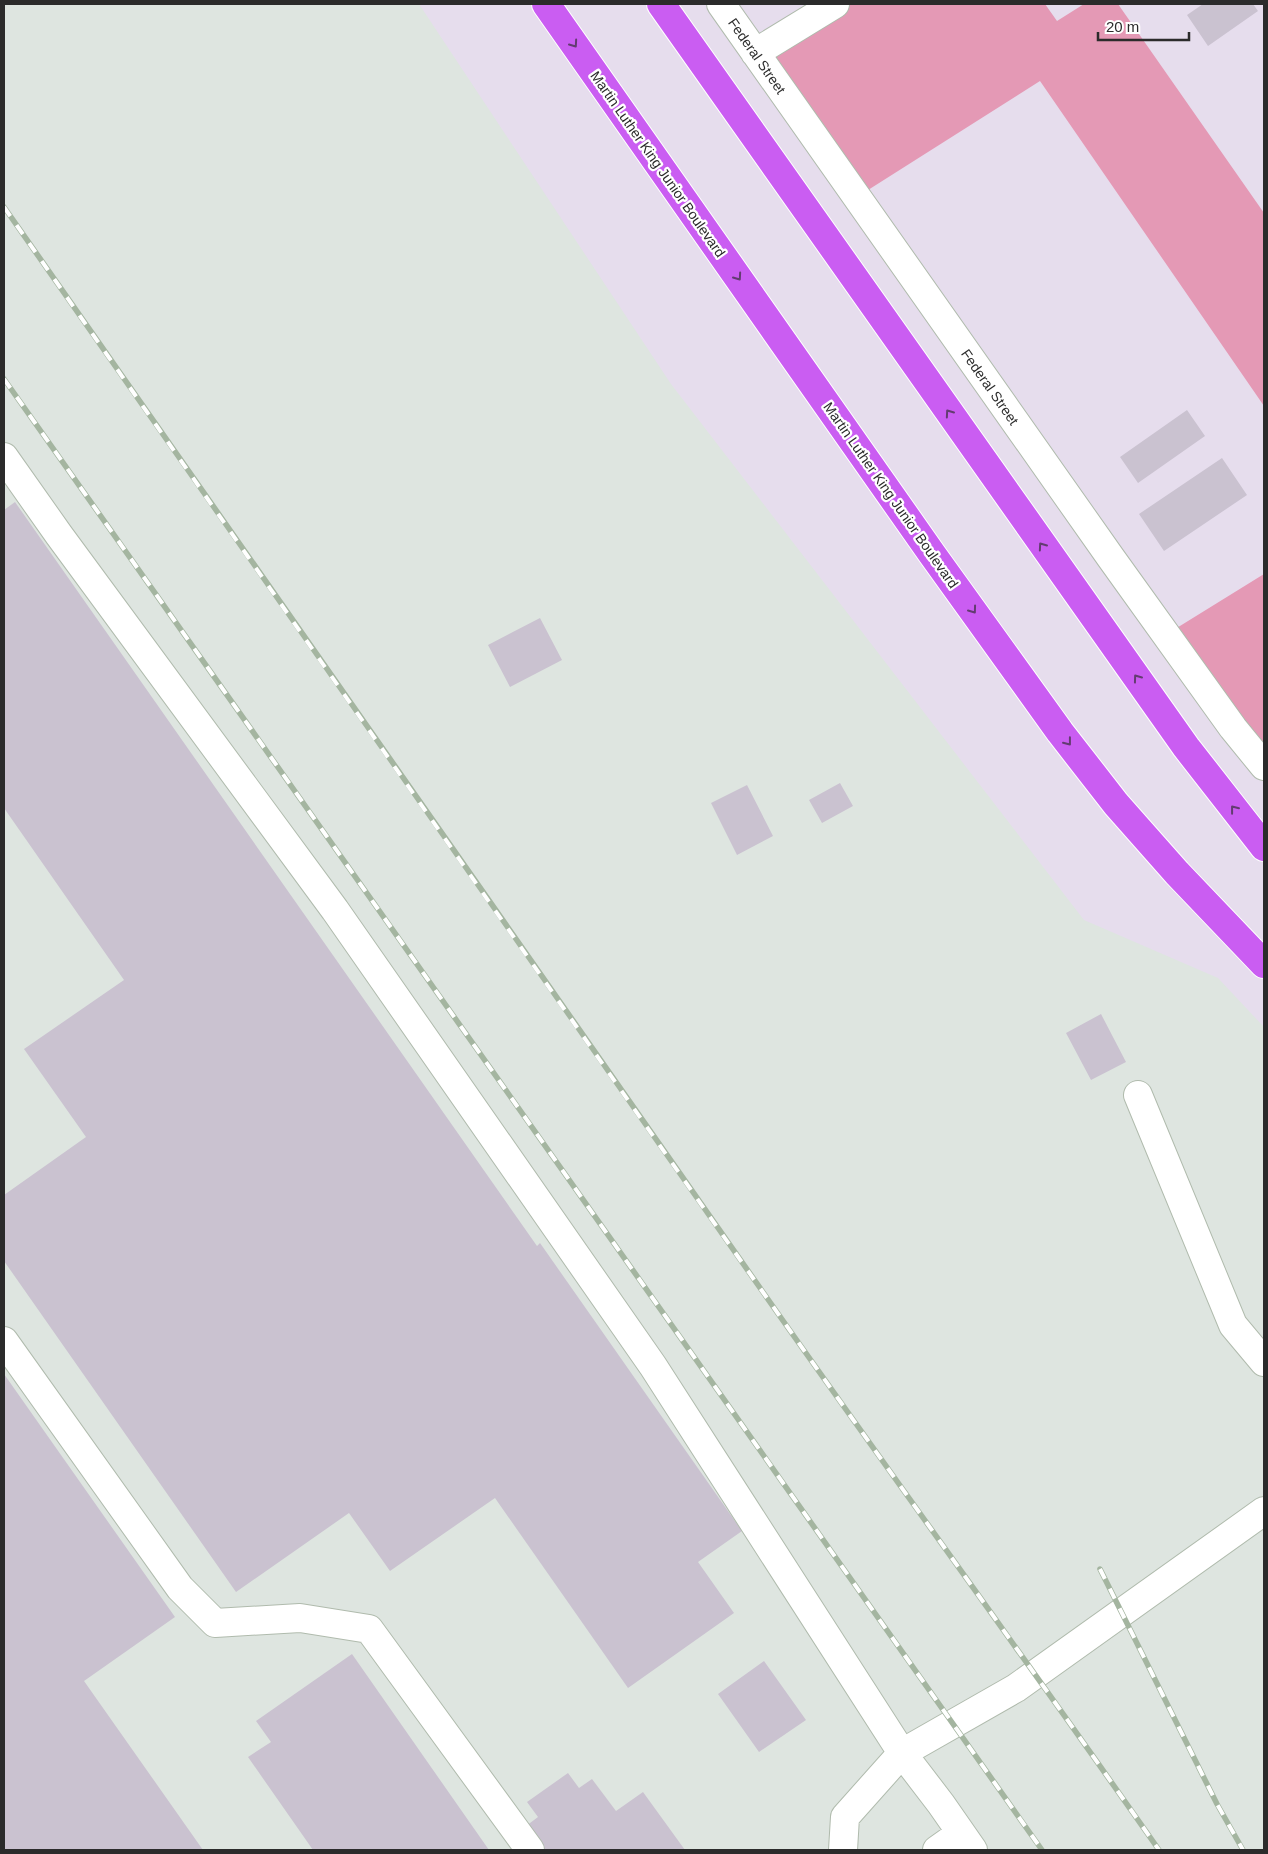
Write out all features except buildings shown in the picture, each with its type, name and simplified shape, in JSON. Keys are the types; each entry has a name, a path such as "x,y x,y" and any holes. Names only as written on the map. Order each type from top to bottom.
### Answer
{"main road":[{"name":"Martin Luther King Junior Boulevard","path":"546,4 926,546 1060,732 1116,804 1177,873 1264,964"},
{"path":"661,4 1180,740 1264,847"}],"street":[{"name":"Federal Street","path":"720,4 1105,550 1234,728 1264,766"},
{"path":"755,53 835,4"},
{"path":"4,457 59,535 335,910 647,1358 902,1753 967,1842 937,1850"},
{"path":"1138,1095 1233,1325 1264,1362"},
{"path":"4,1341 180,1588 215,1623 300,1618 368,1629 530,1850"},
{"path":"843,1850 845,1816 902,1753 1016,1688 1264,1511"}],"shaded area":[{"path":"4,4 419,4 671,384 1084,920 1218,978 1264,1027 1264,1850 4,1850"},
{"path":"835,4 1045,4 1057,21 1084,4 1118,4 1264,213 1264,406 1040,81 857,197 755,53"},
{"path":"1264,574 1264,766 1167,634"}],"railway":[{"path":"4,207 826,1382 1159,1850"},
{"path":"4,379 1042,1850"},
{"path":"1100,1569 1217,1804 1243,1850"}]}
